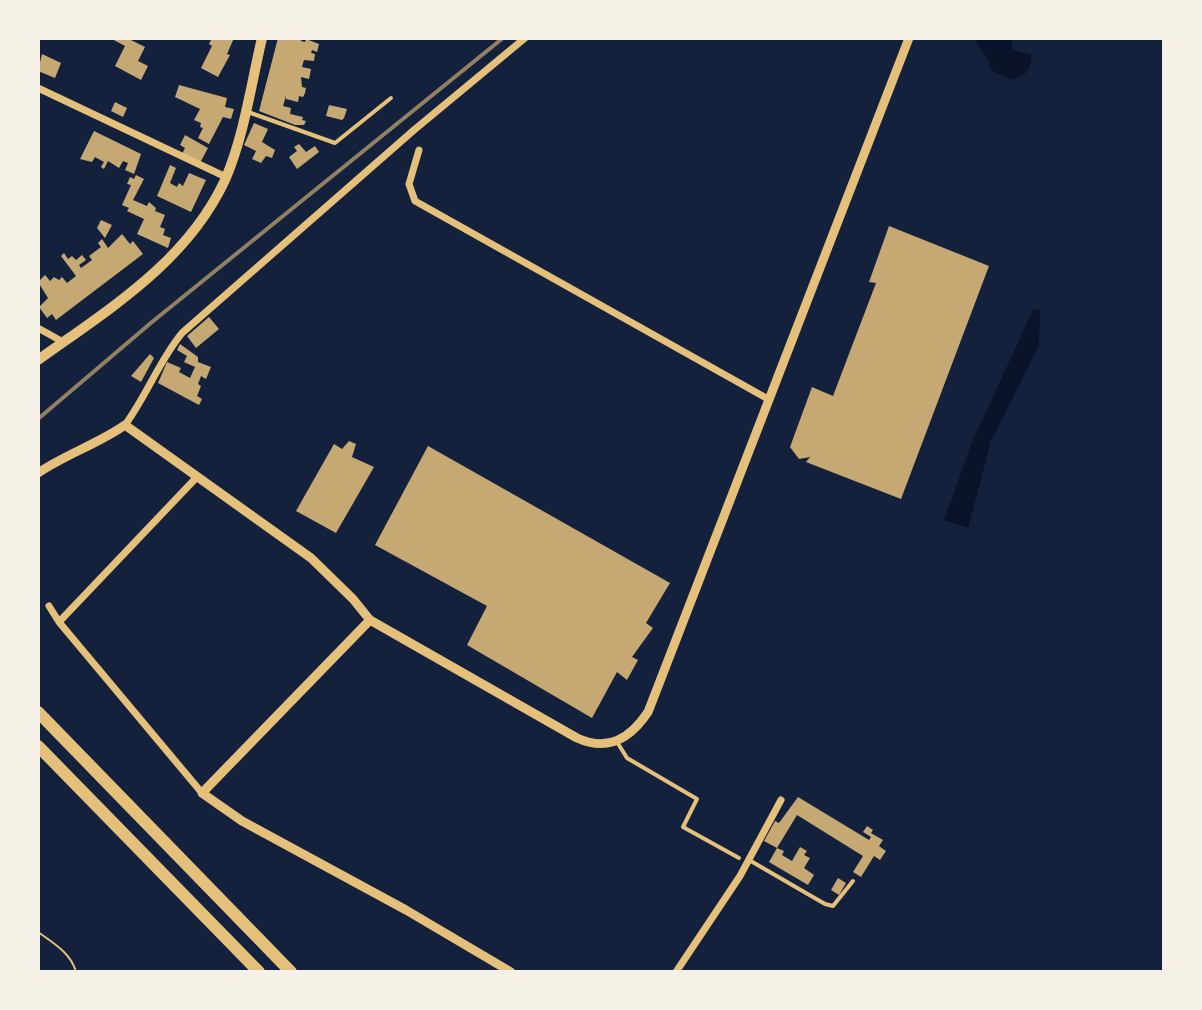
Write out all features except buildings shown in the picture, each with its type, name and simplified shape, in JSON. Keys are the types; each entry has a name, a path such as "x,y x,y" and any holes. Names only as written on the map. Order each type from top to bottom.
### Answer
{"highway":[{"path":"38,712 287,968"},
{"path":"38,746 259,972"}],"main road":[{"path":"38,360 159,271 185,244 210,209 226,177 246,111 262,38"}],"street":[{"path":"38,473 60,459 109,437 125,425 142,402 166,352 182,333 414,130 525,38"},
{"path":"125,425 311,558 370,620 577,738 588,743 617,742 631,734 648,712 909,38"},
{"path":"38,88 226,177"},
{"path":"419,150 409,184 415,201 768,399"},
{"path":"38,328 63,342"},
{"path":"59,622 196,478"},
{"path":"49,606 202,793 242,821 406,910 511,972"},
{"path":"202,793 370,620"},
{"path":"676,972 749,860 781,800"}],"lane":[{"path":"246,111 335,143 391,98"},
{"path":"617,742 627,758 697,799 683,827 739,858"},
{"path":"749,860 833,906 853,881"}],"path":[{"path":"38,932 62,950 72,961 76,972"}],"water":[{"path":"974,38 1011,38 1013,50 1032,55 1029,70 1011,80 990,70"},
{"path":"1040,309 1039,345 991,441 968,528 944,520 972,442 1033,310"}],"railway":[{"path":"38,419 152,322 503,38"}]}
